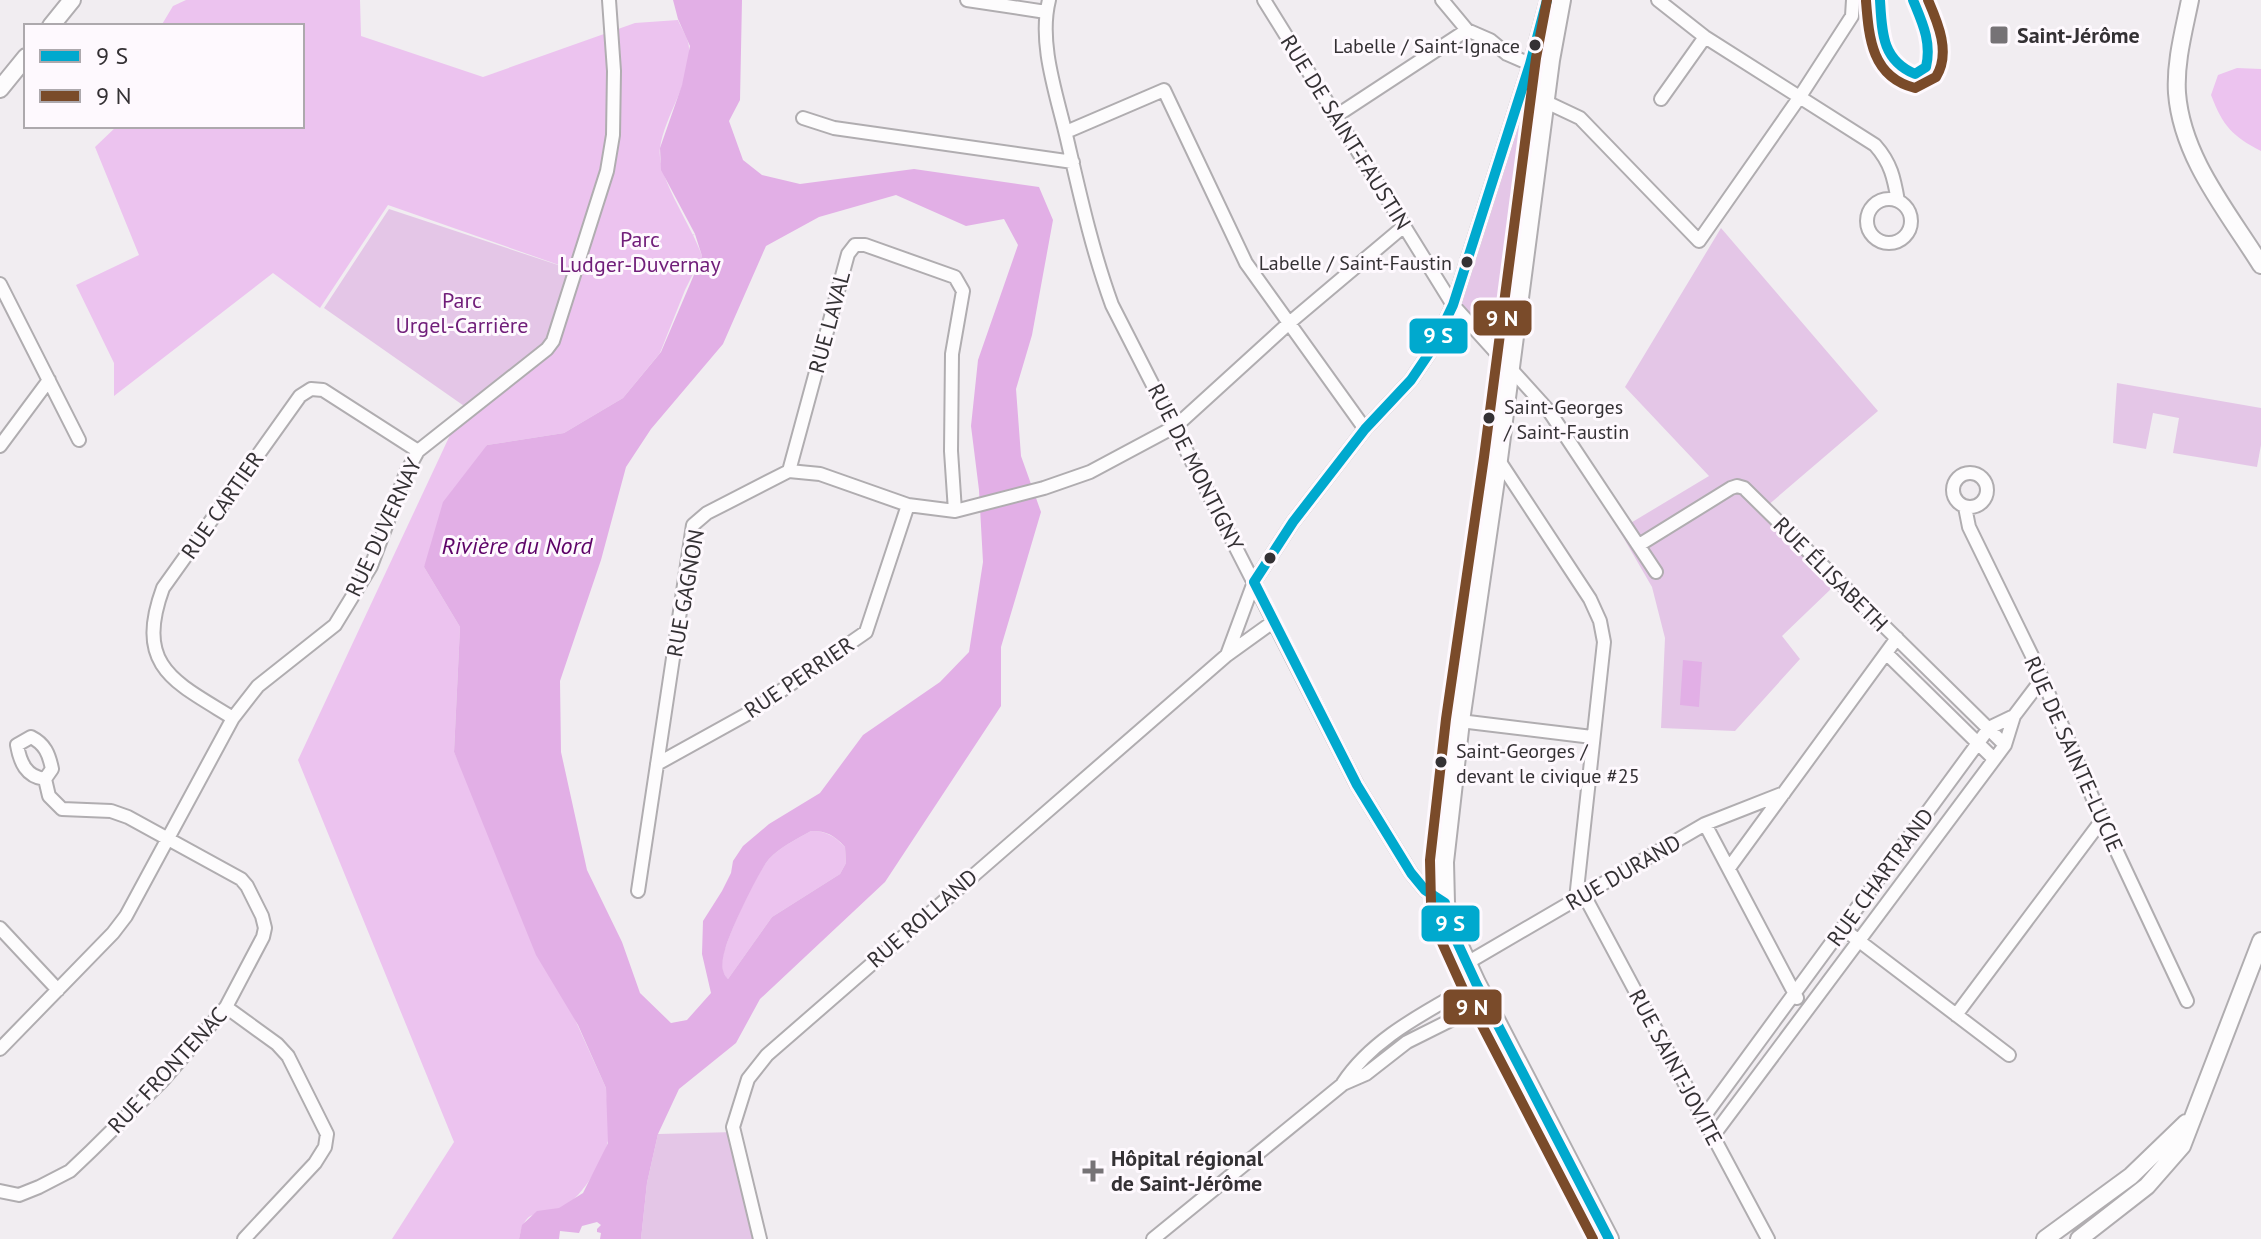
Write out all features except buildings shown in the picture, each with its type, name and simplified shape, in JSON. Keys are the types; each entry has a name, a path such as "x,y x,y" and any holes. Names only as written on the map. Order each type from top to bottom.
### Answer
{"main road":[{"path":"1549,0 1550,60"},
{"path":"1561,0 1544,101 1498,459 1460,721 1444,862 1445,903 1452,931 1476,983 1609,1239"}],"street":[{"path":"53,24 72,0"},
{"name":"RUE DUVERNAY","path":"0,1049 126,916 233,718 258,686 335,625 371,566 406,473 418,451 547,349 553,341 607,171 613,135 614,71 609,0"},
{"path":"967,0 1048,6"},
{"name":"RUE DE SAINT-FAUSTIN","path":"1264,0 1453,305 1549,411 1656,572"},
{"path":"1442,0 1467,30 1530,64"},
{"name":"RUE ROLLAND","path":"1227,655 1254,582 1293,522 1365,429 1411,380 1432,349 1453,305 1549,0"},
{"path":"1658,0 1705,37 1875,145 1893,172 1898,201"},
{"path":"1544,101 1580,118 1699,241 1852,16 1853,0"},
{"path":"2190,0 2178,66 2177,93 2183,126 2206,180 2261,265"},
{"name":"RUE DE MONTIGNY","path":"1048,6 1047,52 1088,234 1112,305 1357,785 1411,873 1425,890 1445,903"},
{"path":"1336,116 1467,30"},
{"path":"1661,99 1705,37"},
{"path":"0,89 24,59"},
{"path":"1066,132 1164,90 1246,263 1365,429"},
{"path":"803,118 834,128 1073,162"},
{"path":"789,471 820,474 908,505 961,510 1090,472 1176,426 1288,324 1403,227"},
{"name":"RUE LAVAL","path":"789,471 848,254 855,245 865,245 955,277 963,291 952,354 951,451 961,510"},
{"path":"0,284 79,440"},
{"path":"0,446 49,380"},
{"name":"RUE CARTIER","path":"233,718 174,681 160,663 154,638 154,612 163,588 300,396 311,389 323,390 418,451"},
{"path":"1498,459 1590,599 1600,621 1604,642 1592,737 1580,897"},
{"name":"RUE GAGNON","path":"638,891 693,525 707,513 789,471"},
{"name":"RUE ÉLISABETH","path":"1639,545 1731,488 1744,488 2005,745"},
{"name":"RUE PERRIER","path":"657,764 749,713 866,632 908,505"},
{"name":"RUE DE SAINTE-LUCIE","path":"1965,507 1969,527 2042,679 2102,820 2187,1001"},
{"name":"RUE ROLLAND","path":"760,1239 733,1127 748,1079 767,1055 1227,655 1273,622"},
{"path":"1729,868 1897,638"},
{"name":"RUE ÉLISABETH","path":"1886,653 1994,759"},
{"name":"RUE CHARTRAND","path":"1713,1136 2005,745 2014,716 2042,679"},
{"name":"RUE CHARTRAND","path":"1703,1118 1989,728 2014,716"},
{"path":"1460,721 1592,737"},
{"name":"RUE FRONTENAC","path":"0,1191 19,1195 70,1171 163,1080 226,1007 265,928 262,916 241,879 145,825 111,811 62,809 49,796 45,779"},
{"name":"RUE DURAND","path":"1467,963 1705,824 1784,793"},
{"path":"1956,1015 2102,820"},
{"path":"1705,824 1794,994 1807,1009"},
{"name":"RUE SAINT-JOVITE","path":"1580,897 1713,1136 1764,1238"},
{"path":"0,928 58,990"},
{"path":"1842,928 2009,1055"},
{"path":"2079,1239 2128,1203 2155,1178 2182,1146 2261,941"},
{"path":"1343,1084 1356,1063 1397,1030 1476,983"},
{"path":"1153,1239 1343,1084 1366,1074 1407,1042 1487,1002"},
{"path":"226,1007 277,1044 288,1056 327,1134 325,1147 315,1163 244,1239"},
{"path":"1753,1049 1769,1060"},
{"path":"2056,1236 2131,1176 2190,1119"}],"green space":[{"name":"Parc Ludger-Duvernay","path":"186,0 360,0 361,36 483,77 635,23 678,20 688,41 686,74 663,136 660,160 669,187 702,256 660,353 623,398 564,433 487,445 424,567 460,627 454,752 606,1088 608,1139 595,1172 567,1205 529,1217 519,1239 392,1239 454,1142 298,760 458,418 547,349 576,271 388,205 320,308 273,273 114,396 114,363 76,285 139,255 95,147 115,128 304,128 304,24 162,24 173,6"},
{"path":"2237,68 2261,69 2261,151 2230,129 2211,95 2218,75"},
{"path":"1536,82 1540,88 1509,366 1453,305 1530,84"},
{"name":"Parc Urgel-Carrière","path":"389,209 576,271 695,234 467,408 324,308"},
{"path":"1721,228 1878,411 1760,512 1833,587 1782,636 1800,659 1735,731 1661,728 1665,638 1652,587 1619,530 1709,476 1625,387"},
{"path":"2117,383 2261,408 2261,445 2257,467 2173,453 2179,418 2153,413 2146,449 2113,443"},
{"path":"811,831 830,835 845,847 846,863 840,874 772,917 728,979 722,967 724,952 756,879 773,855"},
{"path":"735,1132 760,1239 641,1239 647,1183 658,1134"}],"water":[{"name":"Rivière du Nord","path":"673,0 742,0 740,100 729,121 743,160 762,175 800,184 914,169 1039,187 1053,220 1032,335 1016,389 1021,456 1041,512 1001,647 1001,706 885,882 760,999 736,1043 679,1089 658,1134 647,1183 641,1239 600,1239 601,1233 597,1229 601,1225 597,1222 582,1226 579,1233 560,1231 559,1239 519,1239 522,1225 537,1211 559,1208 583,1193 608,1143 606,1088 578,1025 536,955 454,752 460,627 424,567 443,502 487,445 564,433 623,398 661,352 702,256 695,234 661,170 660,148 682,85 690,46","holes":["896,195 966,226 1004,219 1018,245 978,360 971,426 983,562 969,652 940,682 863,735 820,793 769,824 743,846 733,861 722,891 703,921 702,954 711,993 687,1020 671,1023 640,993 622,942 587,870 561,752 560,681 601,560 626,467 651,429 723,344 766,246 819,217","811,831 830,834 845,847 846,863 840,874 772,917 728,979 723,969 725,950 758,876 773,855"]},
{"path":"1683,660 1702,662 1699,707 1680,705"}],"transit line":[{"path":"1547,0 1530,64 1453,305 1432,349 1411,380 1365,429 1293,522 1254,582 1357,785 1411,873 1425,890 1445,903 1452,931 1476,983 1609,1239"},
{"path":"1547,0 1536,58 1446,719 1430,860 1431,903 1439,936 1463,989 1593,1239"},
{"path":"1880,0 1883,34 1890,53 1904,68 1915,74 1926,67 1928,49 1913,0"},
{"path":"1866,1 1871,42 1881,66 1901,83 1915,88 1936,77 1942,58 1941,38 1928,0"}],"place":[{"name":"Saint-Jérôme","path":"1999,35"},
{"name":"Labelle / Saint-Ignace","path":"1535,45"},
{"name":"Labelle / Saint-Faustin","path":"1467,262"},
{"name":"Saint-Georges / Saint-Faustin","path":"1489,418"},
{"name":"Saint-Georges / devant le civique #25","path":"1441,762"},
{"name":"Hôpital régional de Saint-Jérôme","path":"1093,1171"}]}
